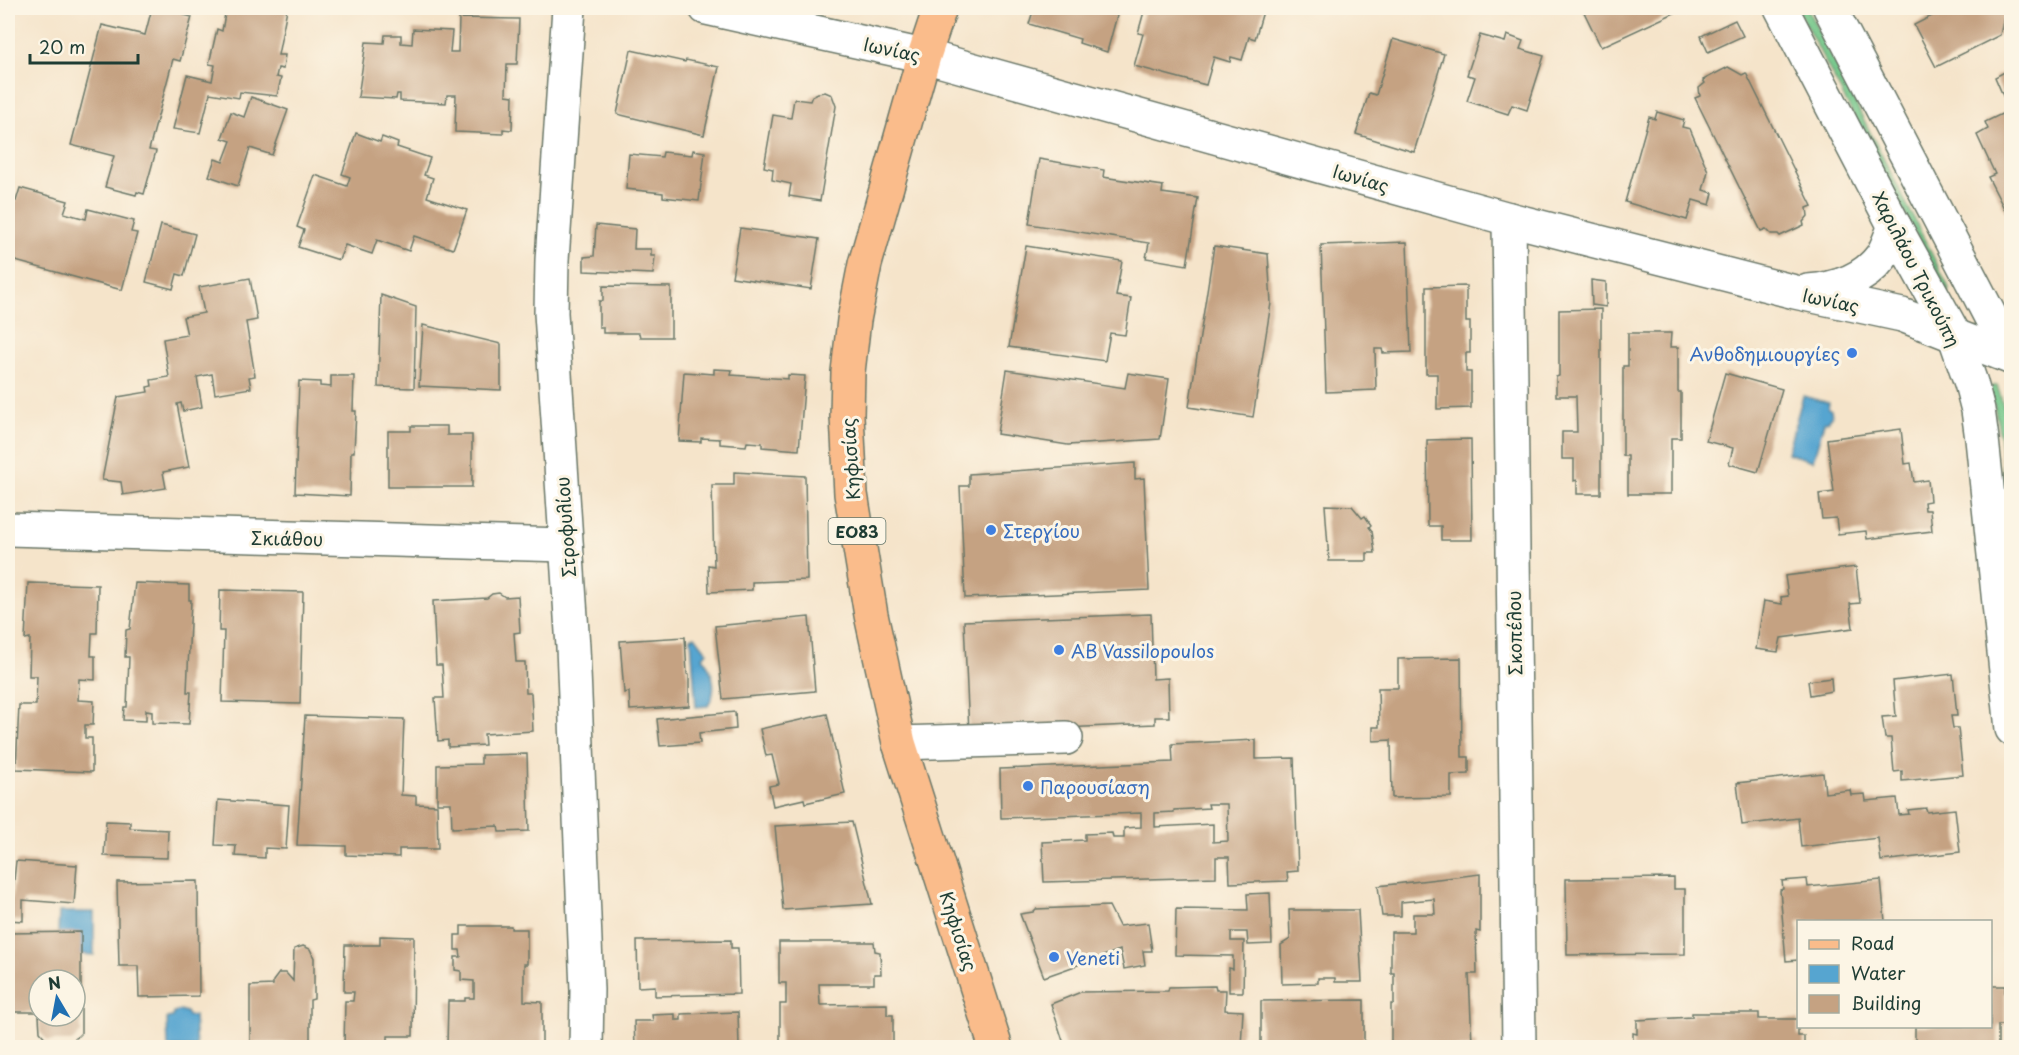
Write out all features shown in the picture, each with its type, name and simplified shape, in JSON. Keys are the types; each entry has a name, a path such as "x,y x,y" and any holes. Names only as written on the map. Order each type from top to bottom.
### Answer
{"main road":[{"name":"Κηφισίας","path":"940,8 924,56 865,264 854,320 848,372 847,416 853,505 871,615 899,743 996,1047"}],"street":[{"name":"Στροφυλίου","path":"569,8 552,260 551,313 573,659 584,918 586,1047"},
{"name":"Ιωνίας","path":"706,8 924,56 1509,219 1795,292 1902,315 2012,358"},
{"name":"Χαριλάου Τρικούπη","path":"1781,8 1954,334 1971,382 1981,429 2012,729"},
{"path":"1830,8 2012,358"},
{"name":"Σκοπέλου","path":"1509,219 1519,1047"},
{"path":"1795,292 1827,290 1860,277 1881,257 1895,226"},
{"name":"Σκιάθου","path":"8,529 566,545"},
{"path":"899,743 1066,738"}],"green space":[{"path":"1797,8 1807,8 1948,286 1947,294"},
{"path":"1997,386 2004,408 2011,457 2011,581 2000,436 1994,405 1988,389"}],"water":[{"path":"1803,396 1829,403 1828,408 1832,416 1824,422 1813,461 1787,453"},
{"path":"695,636 707,652 703,657 713,681 713,694 708,706 696,707 691,638"},
{"path":"59,912 94,912 94,955 81,954 58,933"},
{"path":"180,1010 186,1012 188,1016 194,1016 196,1047 168,1047 167,1018 173,1017 174,1013"}],"building":[{"path":"152,8 184,8 184,15 192,17 180,61 173,59 149,150 156,151 144,194 137,192 136,195 105,187 114,156 71,145 102,25 145,35"},
{"path":"226,8 287,9 278,55 285,55 283,69 278,68 276,77 281,78 277,96 240,92 239,98 210,93 200,133 173,129 187,75 212,81 215,65 209,64 217,29 222,31"},
{"path":"1034,8 1119,8 1107,52 1079,43 1080,39 1029,24"},
{"path":"1145,8 1264,8 1255,39 1249,37 1242,60 1231,57 1230,62 1214,57 1206,85 1134,66 1143,34 1138,33"},
{"path":"1582,8 1685,8 1601,47"},
{"path":"1930,8 2006,8 2000,35 1936,67 1914,25 1934,15"},
{"path":"459,18 519,19 517,64 507,64 506,95 513,96 512,130 503,129 503,134 455,132 456,95 447,95 446,103 400,101 400,94 397,94 396,99 358,97 366,42 384,43 385,35 401,35 401,43 412,44 413,29 452,31 450,52 458,52"},
{"path":"1735,20 1743,36 1708,52 1701,36"},
{"path":"1480,35 1505,42 1507,35 1523,41 1520,49 1544,56 1527,110 1512,105 1508,114 1467,101 1475,77 1467,75"},
{"path":"1393,39 1444,54 1414,152 1356,134 1369,93 1376,95"},
{"path":"631,50 719,67 704,135 617,114"},
{"path":"1728,67 1742,75 1746,73 1812,206 1807,208 1808,216 1803,222 1804,225 1780,236 1771,234 1766,229 1761,231 1695,98 1700,96 1699,88 1705,83 1703,80"},
{"path":"2012,68 2012,96 2004,98 1995,77"},
{"path":"825,92 832,95 836,106 820,201 789,196 791,184 772,180 773,169 764,167 773,115 791,118 794,99 810,101 812,96"},
{"path":"251,97 288,110 272,155 250,148 238,186 209,176 215,159 223,162 231,141 222,138 231,112 244,117"},
{"path":"2012,109 2012,224 1988,177 1995,174 1977,135 1988,129 1985,122"},
{"path":"1657,112 1684,120 1682,127 1690,129 1708,171 1703,190 1713,193 1710,205 1693,200 1687,220 1625,202 1649,117 1655,119"},
{"path":"356,133 380,142 382,137 398,143 397,147 430,158 424,175 433,178 427,197 467,210 453,249 414,236 409,251 377,240 372,254 345,245 339,260 298,247 304,230 297,227 315,175 347,186 350,177 342,174"},
{"path":"693,150 705,152 699,201 663,197 663,193 626,189 629,154 662,157 663,152 692,155"},
{"path":"1039,159 1104,170 1103,177 1163,186 1162,193 1198,198 1187,265 1146,258 1149,243 1029,224"},
{"path":"20,188 68,201 64,213 86,219 88,209 134,221 131,232 137,233 122,290 8,259 8,214 11,199 16,201"},
{"path":"161,225 195,234 184,276 177,274 173,289 146,282"},
{"path":"596,225 635,229 634,249 651,249 651,256 655,256 653,274 584,271 584,257 594,256"},
{"path":"740,228 819,239 811,289 732,277"},
{"path":"1407,242 1411,352 1383,353 1382,349 1375,349 1376,390 1326,392 1321,245"},
{"path":"1026,246 1122,261 1116,296 1131,298 1125,335 1110,333 1105,361 1009,347"},
{"path":"1214,246 1268,254 1271,303 1253,417 1189,407"},
{"path":"250,278 257,320 246,322 255,376 249,377 251,388 215,394 212,374 197,377 202,407 183,411 181,403 177,404 189,467 163,472 166,488 123,495 121,482 102,480 118,397 148,392 147,387 152,386 151,380 169,377 163,339 187,335 183,317 204,313 199,287"},
{"path":"1591,280 1606,282 1606,307 1592,305"},
{"path":"603,286 671,287 671,337 640,337 639,333 603,333 603,327 599,327 599,301 603,301"},
{"path":"1466,286 1466,322 1470,322 1470,353 1466,353 1466,372 1471,372 1471,408 1437,409 1437,374 1426,374 1426,287"},
{"path":"381,295 416,307 414,388 378,387"},
{"path":"1601,309 1601,494 1577,494 1577,480 1574,481 1574,459 1562,459 1562,432 1577,432 1576,396 1556,396 1556,377 1559,376 1559,310"},
{"path":"423,325 501,344 501,390 419,386"},
{"path":"1628,333 1671,333 1670,347 1678,347 1681,438 1671,438 1671,494 1628,494 1628,456 1623,456 1623,366 1628,366"},
{"path":"714,369 732,370 731,375 788,379 788,375 805,376 799,450 762,447 762,443 747,442 746,446 720,444 720,439 701,438 701,442 679,441 684,372 714,374"},
{"path":"1007,370 1125,388 1128,373 1169,379 1160,439 1068,445 997,434"},
{"path":"1725,373 1782,389 1758,472 1729,464 1733,448 1706,441"},
{"path":"331,376 354,376 353,411 356,411 354,452 351,452 350,496 295,493 299,381 320,382 320,386 331,387"},
{"path":"411,426 447,426 447,435 472,435 472,487 388,487 388,431 411,431"},
{"path":"1901,429 1905,464 1911,463 1914,482 1928,480 1930,501 1924,502 1925,510 1930,510 1932,531 1867,539 1866,531 1838,534 1836,518 1822,519 1819,494 1834,492 1827,439"},
{"path":"1471,439 1472,540 1441,540 1441,526 1428,526 1427,440"},
{"path":"1135,463 1135,479 1144,478 1149,590 965,598 960,486 969,486 969,474"},
{"path":"734,472 805,476 807,580 752,582 752,590 709,592 708,565 714,566 712,485 734,485"},
{"path":"1325,505 1352,506 1362,518 1365,516 1371,525 1369,527 1372,531 1375,553 1367,553 1367,561 1329,561"},
{"path":"1856,567 1860,603 1850,604 1853,628 1781,638 1778,652 1756,649 1764,601 1782,604 1781,597 1788,596 1785,576"},
{"path":"28,583 98,585 97,633 92,633 91,656 95,656 95,680 79,679 78,700 94,701 93,725 85,725 85,738 92,738 92,772 16,769 19,705 36,705 37,676 29,676 30,638 25,639"},
{"path":"135,583 189,585 189,600 191,600 187,692 191,692 189,724 152,723 152,711 146,710 146,721 123,720 124,707 127,707 129,657 125,657 126,630 130,629"},
{"path":"220,590 303,592 300,704 222,702 224,631 219,631"},
{"path":"499,593 505,597 518,596 520,632 514,633 516,662 525,662 526,693 531,693 533,731 484,734 485,745 448,747 448,740 438,741 435,698 444,698 442,665 436,665 433,601 487,598"},
{"name":"AB Vassilopoulos","path":"1151,614 1153,679 1168,678 1169,717 1155,717 1155,724 969,732 964,621"},
{"path":"809,617 815,691 723,699 715,626"},
{"path":"685,637 689,706 630,710 629,692 624,693 620,641"},
{"path":"1461,658 1462,757 1469,757 1469,774 1451,775 1451,797 1392,798 1391,740 1373,741 1373,727 1379,727 1378,688 1398,688 1398,659"},
{"path":"1953,674 1957,716 1951,716 1953,728 1958,728 1963,775 1902,781 1902,771 1894,772 1891,738 1885,738 1882,717 1896,716 1893,681"},
{"path":"1831,678 1832,691 1810,695 1808,681"},
{"path":"735,712 736,729 699,733 700,743 660,746 657,719"},
{"path":"827,714 845,794 805,803 804,799 773,806 769,786 779,784 772,755 766,756 760,729"},
{"path":"305,716 404,719 401,795 416,796 416,804 437,805 438,849 399,849 399,857 346,855 346,846 297,845"},
{"path":"1256,740 1256,759 1294,758 1298,871 1287,872 1288,881 1230,883 1229,857 1216,857 1216,877 1044,882 1042,842 1085,840 1085,834 1112,833 1113,838 1124,838 1124,828 1141,827 1141,813 1001,818 1000,769 1173,762 1172,744","holes":["1208,804 1227,804 1228,841 1213,842 1213,824 1155,827 1155,813 1209,808"]},
{"path":"527,754 529,831 499,832 498,826 452,828 451,803 437,803 437,765 481,764 481,755"},
{"path":"1823,773 1825,793 1850,790 1851,795 1865,794 1866,801 1897,798 1899,815 1909,814 1908,810 1926,808 1927,812 1955,809 1960,852 1881,861 1878,838 1801,847 1798,818 1742,825 1737,783"},
{"path":"218,800 289,805 286,849 265,848 265,858 235,856 236,846 215,845"},
{"path":"106,821 130,822 130,828 168,830 167,858 104,856"},
{"path":"852,822 872,904 783,910 775,826"},
{"path":"16,861 77,865 74,904 23,900 23,921 8,920 8,899 12,899"},
{"path":"1480,874 1480,932 1476,931 1477,974 1469,974 1472,1043 1476,1042 1476,1047 1395,1047 1395,1044 1391,1045 1394,973 1391,973 1391,932 1413,932 1413,914 1435,914 1434,899 1401,902 1401,916 1382,916 1378,886"},
{"path":"1674,878 1674,889 1685,889 1685,954 1567,955 1566,879"},
{"path":"1807,879 1808,887 1881,880 1885,920 1797,920 1797,960 1786,961 1780,890 1783,889 1782,881"},
{"path":"198,881 199,996 139,997 138,966 119,966 117,882"},
{"path":"1270,893 1272,944 1248,945 1247,932 1231,932 1231,941 1244,941 1243,992 1229,992 1229,968 1233,969 1233,956 1175,955 1176,909 1248,910 1247,894"},
{"path":"1109,906 1119,926 1148,923 1152,951 1143,951 1145,965 1124,969 1120,950 1044,977 1020,914 1033,912 1036,909"},
{"path":"1289,910 1358,910 1362,982 1335,982 1335,978 1318,978 1318,983 1282,984 1281,945 1290,939"},
{"path":"461,926 511,926 511,929 527,929 524,1001 542,1002 542,1047 447,1047 448,1001 465,1001 465,998 474,998 474,981 461,980 461,971 455,970 455,957 461,957 460,950 455,950 455,935 461,935"},
{"path":"81,932 81,968 27,968 27,1012 8,1012 8,933"},
{"path":"380,936 414,937 413,1036 388,1036 388,1047 344,1047 345,1001 353,1001 354,992 344,992 345,945 380,945"},
{"path":"731,940 731,948 738,948 739,994 655,996 655,986 638,987 637,941"},
{"path":"779,942 874,942 875,951 880,952 881,974 874,974 874,984 819,984 820,1005 887,1004 887,1015 893,1015 893,1047 780,1047 780,1004 786,1004 786,983 779,983"},
{"path":"303,946 310,949 314,958 314,999 310,1000 310,1042 250,1043 250,986 273,985 279,973 286,973 293,981 294,949"},
{"path":"1215,986 1216,990 1226,990 1225,1010 1243,1011 1241,1047 1065,1047 1051,1004 1081,992 1168,991 1169,987"},
{"path":"1992,986 2005,986 2005,1025 1998,1025 1998,1047 1915,1047 1915,1028 1992,1028"},
{"path":"1364,1000 1364,1047 1261,1047 1261,1001"},
{"path":"738,1012 739,1047 635,1047 634,1021 653,1021 652,1015 675,1014 675,1020 681,1020 681,1014"},
{"path":"1692,1013 1759,1013 1759,1019 1797,1019 1798,1036 1804,1036 1804,1047 1633,1047 1633,1033 1637,1034 1637,1020 1692,1017"},
{"path":"40,1028 81,1028 81,1033 73,1041 48,1041 40,1032"}],"place":[{"name":"Ανθοδημιουργίες","path":"1852,353"},
{"name":"Στεργίου","path":"991,530"},
{"name":"AB Vassilopoulos","path":"1059,650"},
{"name":"Παρουσίαση","path":"1028,786"},
{"name":"Veneti","path":"1054,957"}]}
